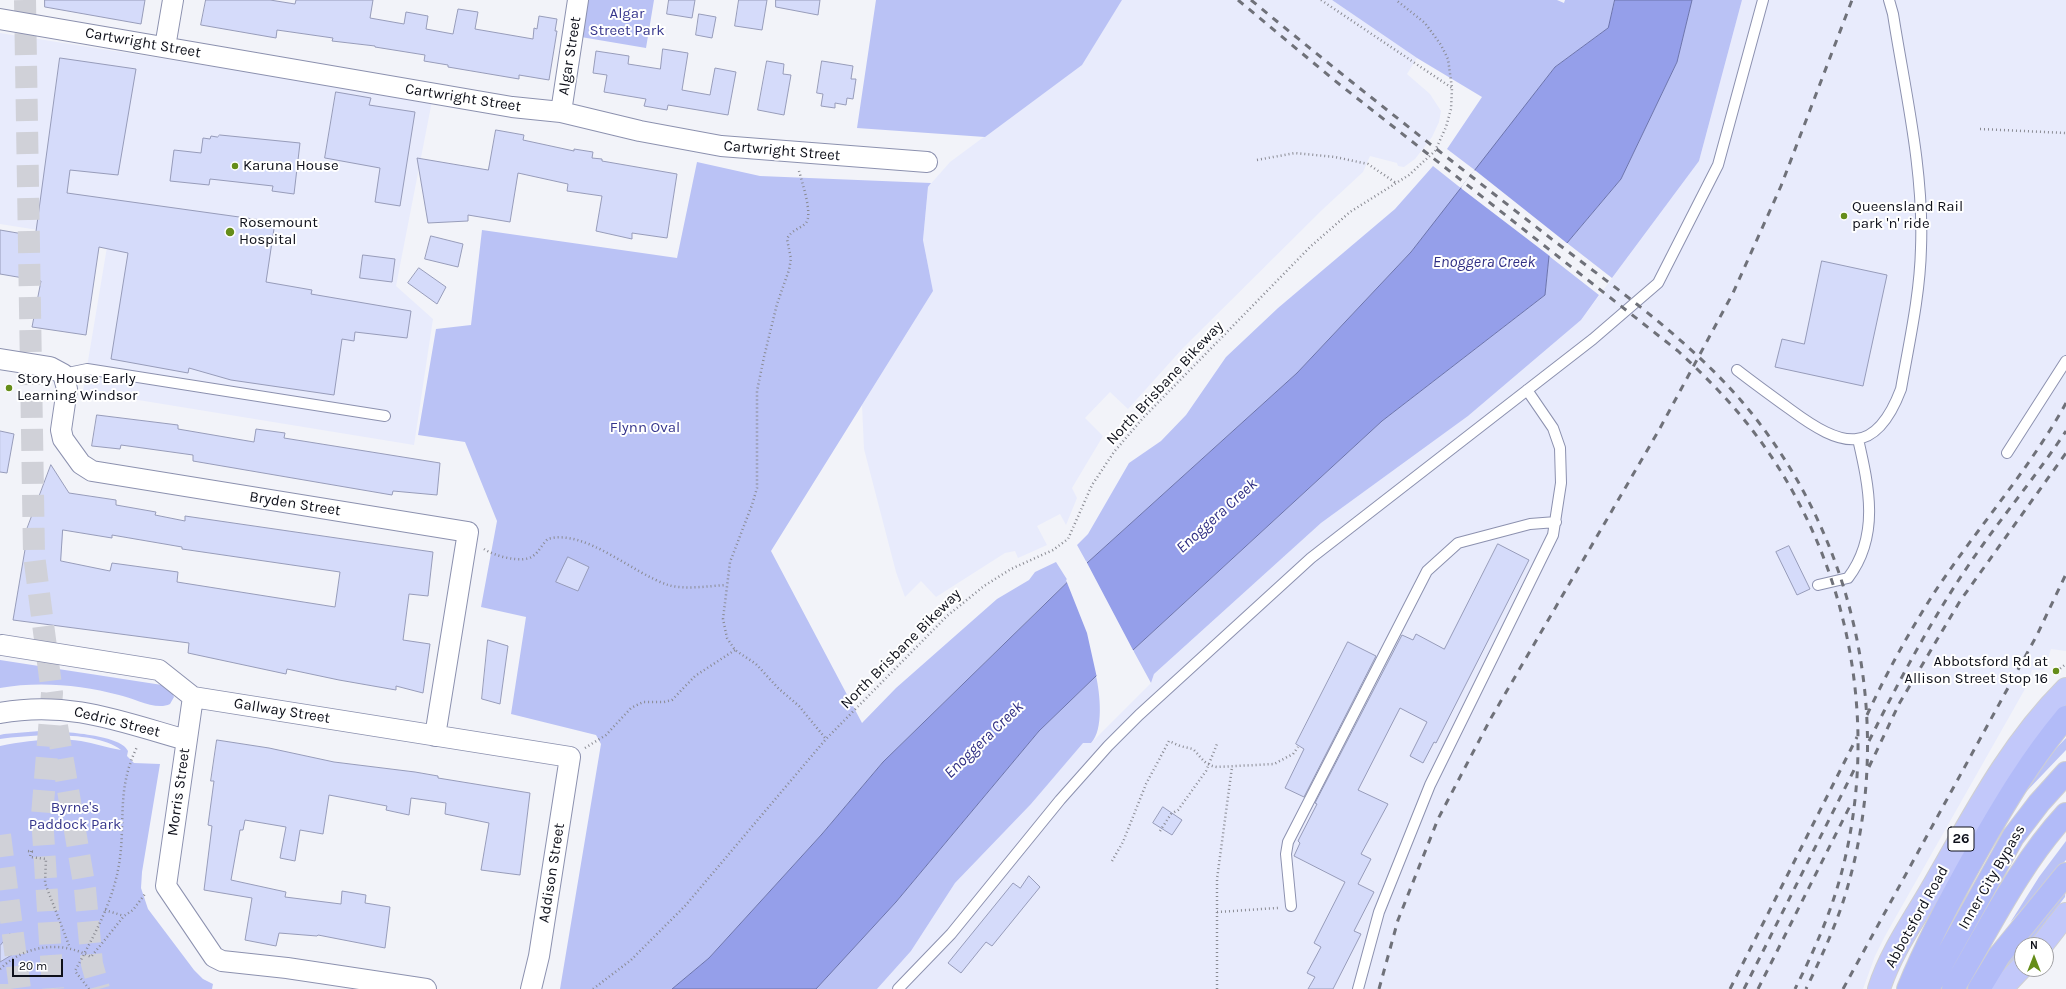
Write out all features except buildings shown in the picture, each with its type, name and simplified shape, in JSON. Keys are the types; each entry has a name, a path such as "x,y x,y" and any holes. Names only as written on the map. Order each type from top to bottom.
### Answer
{"highway":[{"name":"Abbotsford Road","path":"1878,989 1902,941 1986,794 2013,751 2034,722 2066,689"},
{"path":"1908,989 1934,929 2009,796 2031,762 2066,717"},
{"name":"Inner City Bypass","path":"1928,989 2013,837 2039,803 2066,773"},
{"name":"Inner City Bypass","path":"1953,989 2014,884 2030,860 2066,814"},
{"path":"1987,988 2004,950 2066,874"},
{"path":"2048,937 2066,914"},
{"path":"1987,988 2014,973"}],"street":[{"path":"165,47 173,0"},
{"name":"Algar Street","path":"560,112 578,0"},
{"name":"Cartwright Street","path":"0,19 505,105 560,112 640,131 721,146 927,162"},
{"path":"0,359 50,367 63,374"},
{"name":"Bryden Street","path":"63,374 67,389 61,430 62,439 82,464 92,471 468,532"},
{"path":"435,736 468,532"},
{"name":"Gallway Street","path":"2,645 159,670 194,697 435,736 575,754"},
{"name":"Morris Street","path":"194,697 186,740 166,886 218,960 308,971 426,989"},
{"name":"Cedric Street","path":"0,713 36,709 77,710 186,740"},
{"name":"Addison Street","path":"531,989 539,956 575,754"}],"lane":[{"path":"898,989 951,934 1060,800 1108,746 1139,715 1311,558 1593,339 1658,283 1718,165 1763,0"},
{"path":"1737,370 1816,428 1842,439 1858,439 1869,436 1880,427 1895,406 1901,389 1920,278 1922,248 1919,176 1893,14 1889,0"},
{"path":"2007,453 2066,361"},
{"path":"63,374 87,369 385,416"},
{"path":"1358,989 1379,912 1430,785 1551,544 1556,522 1561,484 1560,448 1553,428 1527,390"},
{"path":"1818,585 1848,578 1863,554 1869,529 1870,502 1858,439"},
{"path":"1291,906 1286,854 1288,842 1427,571 1458,543 1530,524 1556,522"}],"path":[{"path":"1321,0 1452,88"},
{"name":"North Brisbane Bikeway","path":"592,989 630,960 685,906 826,739 947,616 963,602 997,578 1054,550 1068,539 1092,485 1114,452 1143,418 1324,234 1361,204 1420,167 1435,151 1449,118 1452,88 1448,59 1435,35 1425,23 1396,0"},
{"path":"1980,129 2066,133"},
{"path":"1257,160 1295,152 1335,157 1368,164 1396,183"},
{"path":"798,167 808,216 804,224 791,233 787,239 791,259 789,270 777,304 757,391 757,488 730,562 726,585 724,625 727,638 735,650 756,664 778,688 799,706 826,739"},
{"path":"468,532 477,544 487,552 499,557 528,558 533,556 548,539 566,538 602,551 670,586 683,587 726,585"},
{"path":"575,754 606,735 631,708 639,703 664,702 672,700 696,676 735,650"},
{"path":"1112,861 1123,842 1146,784 1170,741 1180,746 1193,749 1202,761 1209,766 1232,767 1274,764 1293,754 1298,747"},
{"path":"1160,831 1209,766 1216,744"},
{"path":"89,989 75,970 106,910 118,869 124,781 137,747"},
{"path":"1217,989 1218,873 1232,767"},
{"path":"31,851 30,857 46,860 45,883 71,948"},
{"path":"0,969 18,955 44,947 71,948 91,957 124,916 132,910 145,894"},
{"path":"1217,912 1291,906"},
{"path":"106,910 124,916"}],"shaded area":[{"path":"1122,0 1332,0 1417,58 1407,74 1430,94 1441,111 1439,122 1432,137 1415,159 1404,167 1398,166 1397,163 1370,156 1363,172 1322,210 1183,348 1128,409 1110,392 1085,418 1103,436 1072,488 1077,498 1066,525 1060,514 1037,526 1047,545 1018,558 1015,551 1005,553 936,597 921,581 905,597 896,572 864,449 862,405 933,291 923,240 928,187 950,162 1081,65"},
{"path":"1742,0 2066,0 2066,651 2051,649 2044,670 2032,670 2025,689 1885,936 1875,956 1863,989 877,989 911,951 955,883 1031,804 1083,742 1091,743 1151,683 1154,674 1321,523 1468,416 1581,320 1699,161"},
{"name":"Rosemount Hospital","path":"0,33 432,101 396,286 433,319 414,445 83,391 108,241 0,224"}],"green space":[{"name":"Algar Street Park","path":"588,0 654,0 646,48 581,37"},
{"path":"876,0 1122,0 1082,65 985,137 857,128"},
{"path":"1332,0 1557,0 1564,3 1565,0 1615,0 1608,28 1555,67 1476,171 1447,149 1482,97 1417,58"},
{"path":"1692,0 1742,0 1699,161 1612,278 1567,243 1621,179 1677,62"},
{"name":"Flynn Oval","path":"697,162 760,176 931,183 928,187 923,240 933,291 771,551 862,723 896,688 997,599 1029,580 1035,572 1056,562 1068,581 883,762 822,834 709,958 672,989 560,989 601,744 596,735 511,714 526,617 481,607 497,521 465,442 418,435 436,329 471,325 482,230 677,258"},
{"path":"1433,166 1462,189 1411,252 1297,373 1087,563 1077,545 1088,534 1129,463 1161,441 1186,415 1226,357 1278,308 1395,209"},
{"path":"1549,256 1599,295 1581,320 1468,416 1321,523 1154,674 1151,683 1133,650 1382,421 1545,295"},
{"path":"0,660 162,685 171,690 174,697 170,704 158,706 105,692 60,685 30,685 0,688"},
{"path":"1096,676 1100,711 1098,729 1091,743 1083,743 1031,804 955,883 911,951 877,989 816,989 896,902 1039,731"},
{"name":"Byrne's Paddock Park","path":"40,731 102,737 123,745 128,751 127,756 134,763 160,764 142,872 141,888 148,909 194,970 203,979 213,984 212,989 0,989 0,746 30,741 60,739 81,741 121,750 110,744 95,739 79,737 45,735 0,739 0,735 4,734"},
{"path":"2066,738 2066,750 2023,795 2040,765"},
{"path":"2066,841 2066,860 2010,923 2039,877"},
{"path":"2066,889 2065,897 2034,937 2026,937"},
{"path":"2014,952 2014,961 1991,987 2005,963"}],"water":[{"name":"Enoggera Creek","path":"1615,0 1692,0 1677,62 1621,179 1567,243 1549,256 1545,295 1382,421 1133,650 1096,676 1039,731 896,902 816,989 672,989 709,958 822,834 883,762 1087,563 1297,373 1411,252 1555,67 1608,28"}],"pier":[{"path":"1474,170 1568,244 1551,257 1462,189 1461,187"},
{"path":"1086,561 1134,652 1097,678 1087,633 1066,580"}],"tunnel":[{"path":"25,0 34,555 52,693 42,816 53,989"},
{"path":"57,726 85,889 92,964 99,989"},
{"path":"0,835 20,989"},
{"path":"0,984 0,989"}],"railway":[{"path":"1238,0 1334,80 1678,351 1736,410 1753,431 1786,479 1812,531 1833,585 1848,641 1856,698 1858,756 1853,814 1842,871 1822,932 1795,989"},
{"path":"1251,0 1437,149 1671,332 1717,374 1738,397 1779,451 1812,509 1838,571 1856,636 1866,702 1867,769 1859,836 1843,902 1826,946 1806,989"},
{"path":"1379,989 1398,920 1438,819 1491,718 1659,430 1733,293 1781,186 1852,0"},
{"path":"1867,715 1899,651 1936,590 2036,452 2066,403"},
{"path":"1869,741 1916,652 1954,587 2066,431"},
{"path":"1869,767 1899,704 1960,601 2066,453"},
{"path":"1843,989 2037,635 2066,574"},
{"path":"1730,989 1857,737"},
{"path":"1744,989 1856,766"},
{"path":"1758,989 1852,802"}],"place":[{"name":"Karuna House","path":"235,166"},
{"name":"Queensland Rail park 'n' ride","path":"1844,216"},
{"name":"Rosemount Hospital","path":"230,232"},
{"name":"Story House Early Learning Windsor","path":"9,388"},
{"name":"Abbotsford Rd at Allison Street Stop 16","path":"2056,671"}]}
